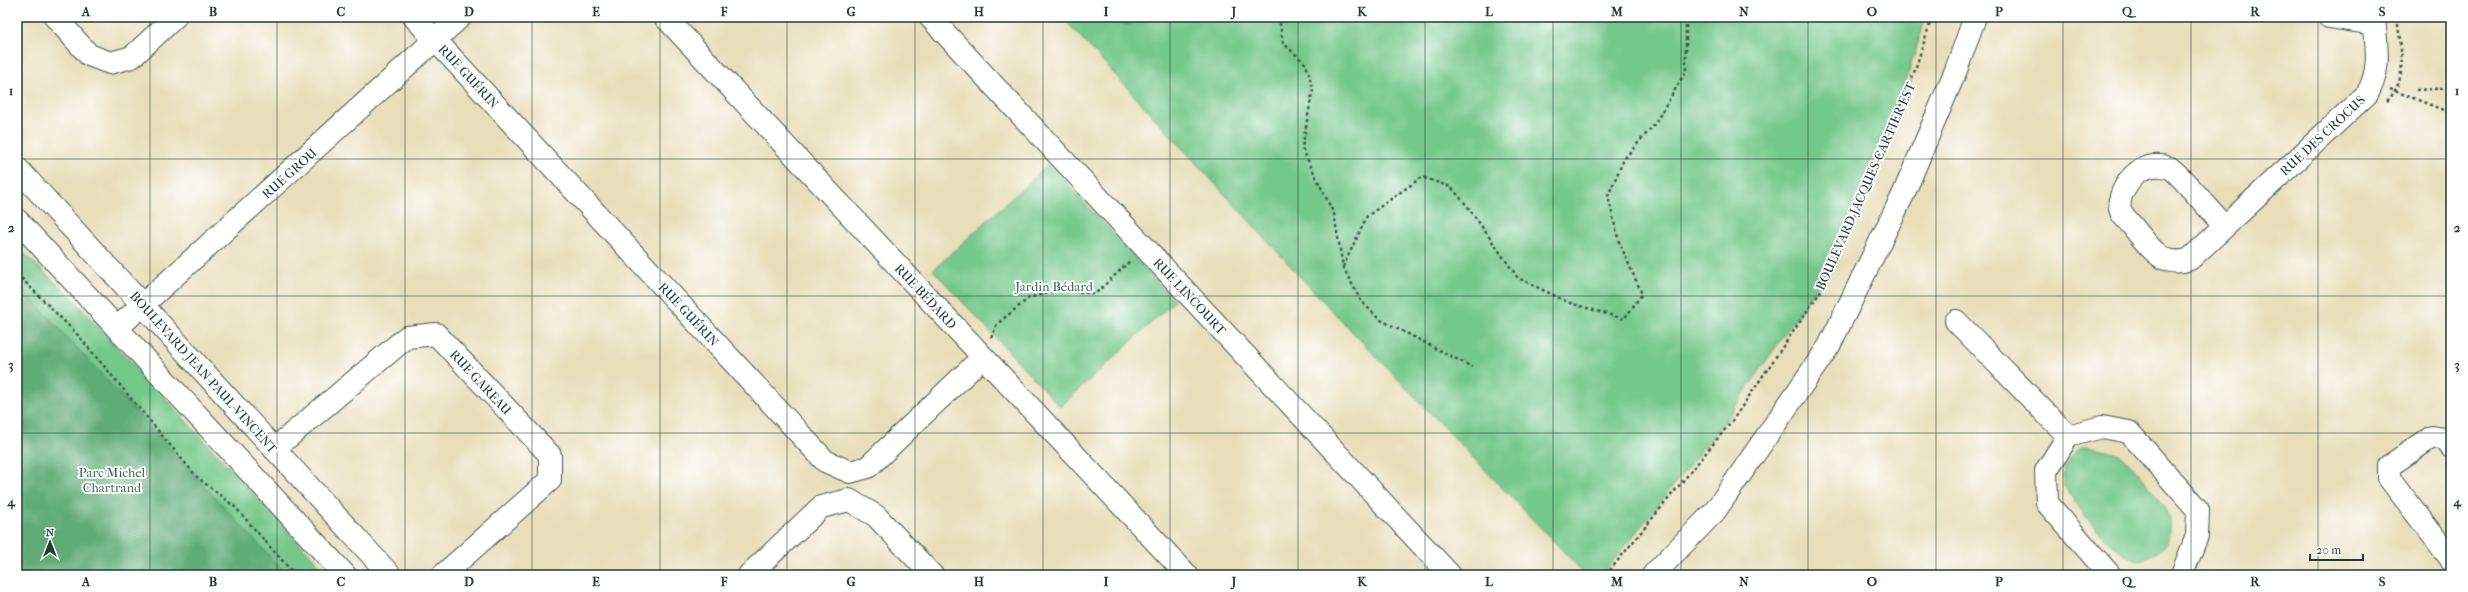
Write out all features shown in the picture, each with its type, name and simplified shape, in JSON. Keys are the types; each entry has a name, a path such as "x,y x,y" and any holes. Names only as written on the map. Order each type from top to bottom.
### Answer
{"street":[{"path":"55,17 89,55 110,63 132,57 175,17"},
{"name":"RUE GUÉRIN","path":"414,17 824,461 850,472 868,467 983,357"},
{"name":"RUE GROU","path":"117,328 144,306 460,17"},
{"name":"RUE BÉDARD","path":"665,17 1187,575"},
{"name":"RUE LINCOURT","path":"930,17 1450,575"},
{"path":"1653,575 1715,511 1829,346 1902,195 1956,70 1975,17"},
{"name":"RUE DES CROCUS","path":"2224,226 2172,168 2157,165 2142,169 2125,185 2121,198 2120,211 2148,246 2159,255 2172,262 2190,259 2367,94 2374,82 2378,63 2374,20 2329,17"},
{"name":"BOULEVARD JEAN-PAUL-VINCENT","path":"17,168 390,575"},
{"path":"17,220 345,575"},
{"path":"1956,321 2068,436"},
{"name":"RUE GAREAU","path":"274,449 407,337 436,334 550,455 550,480 443,575"},
{"path":"2110,575 2047,503 2046,471 2068,436 2102,427 2129,432 2198,510 2197,536 2182,575"},
{"path":"2451,446 2445,439 2432,437 2390,466 2390,478 2451,559"},
{"path":"749,575 821,507 849,500 876,516 932,575"}],"path":[{"path":"1279,17 1282,43 1306,64 1313,89 1302,148 1334,214 1343,267 1361,301 1379,319 1472,367"},
{"path":"1343,267 1367,216 1422,176 1450,187 1468,207 1518,278 1570,303 1624,319 1642,294 1619,242 1608,196 1624,159 1654,125 1686,71 1686,17"},
{"name":"BOULEVARD JACQUES-CARTIER EST","path":"1606,575 1732,421 1825,285 1914,73 1932,17"},
{"path":"2374,82 2451,113"},
{"path":"2416,90 2451,88"},
{"path":"983,357 997,324 1029,298 1062,289 1095,294 1145,248"},
{"path":"17,274 77,334 197,477 234,507 295,575"}],"green space":[{"path":"1062,17 1926,17 1909,71 1820,282 1726,420 1602,575 1586,575 1317,295"},
{"name":"Jardin Bédard","path":"1049,164 1175,301 1060,407 933,270"},
{"name":"Parc Michel Chartrand","path":"17,247 70,296 329,575 17,575"},
{"name":"Parc Michel Chartrand","path":"17,283 40,308 287,575 17,575"},
{"path":"2081,447 2103,449 2114,452 2124,458 2140,474 2158,497 2167,511 2169,519 2168,540 2159,551 2143,559 2135,559 2126,555 2103,536 2080,509 2065,484 2063,474 2067,462"}],"water":[{"path":"1120,17 1151,17 1125,25"}]}
